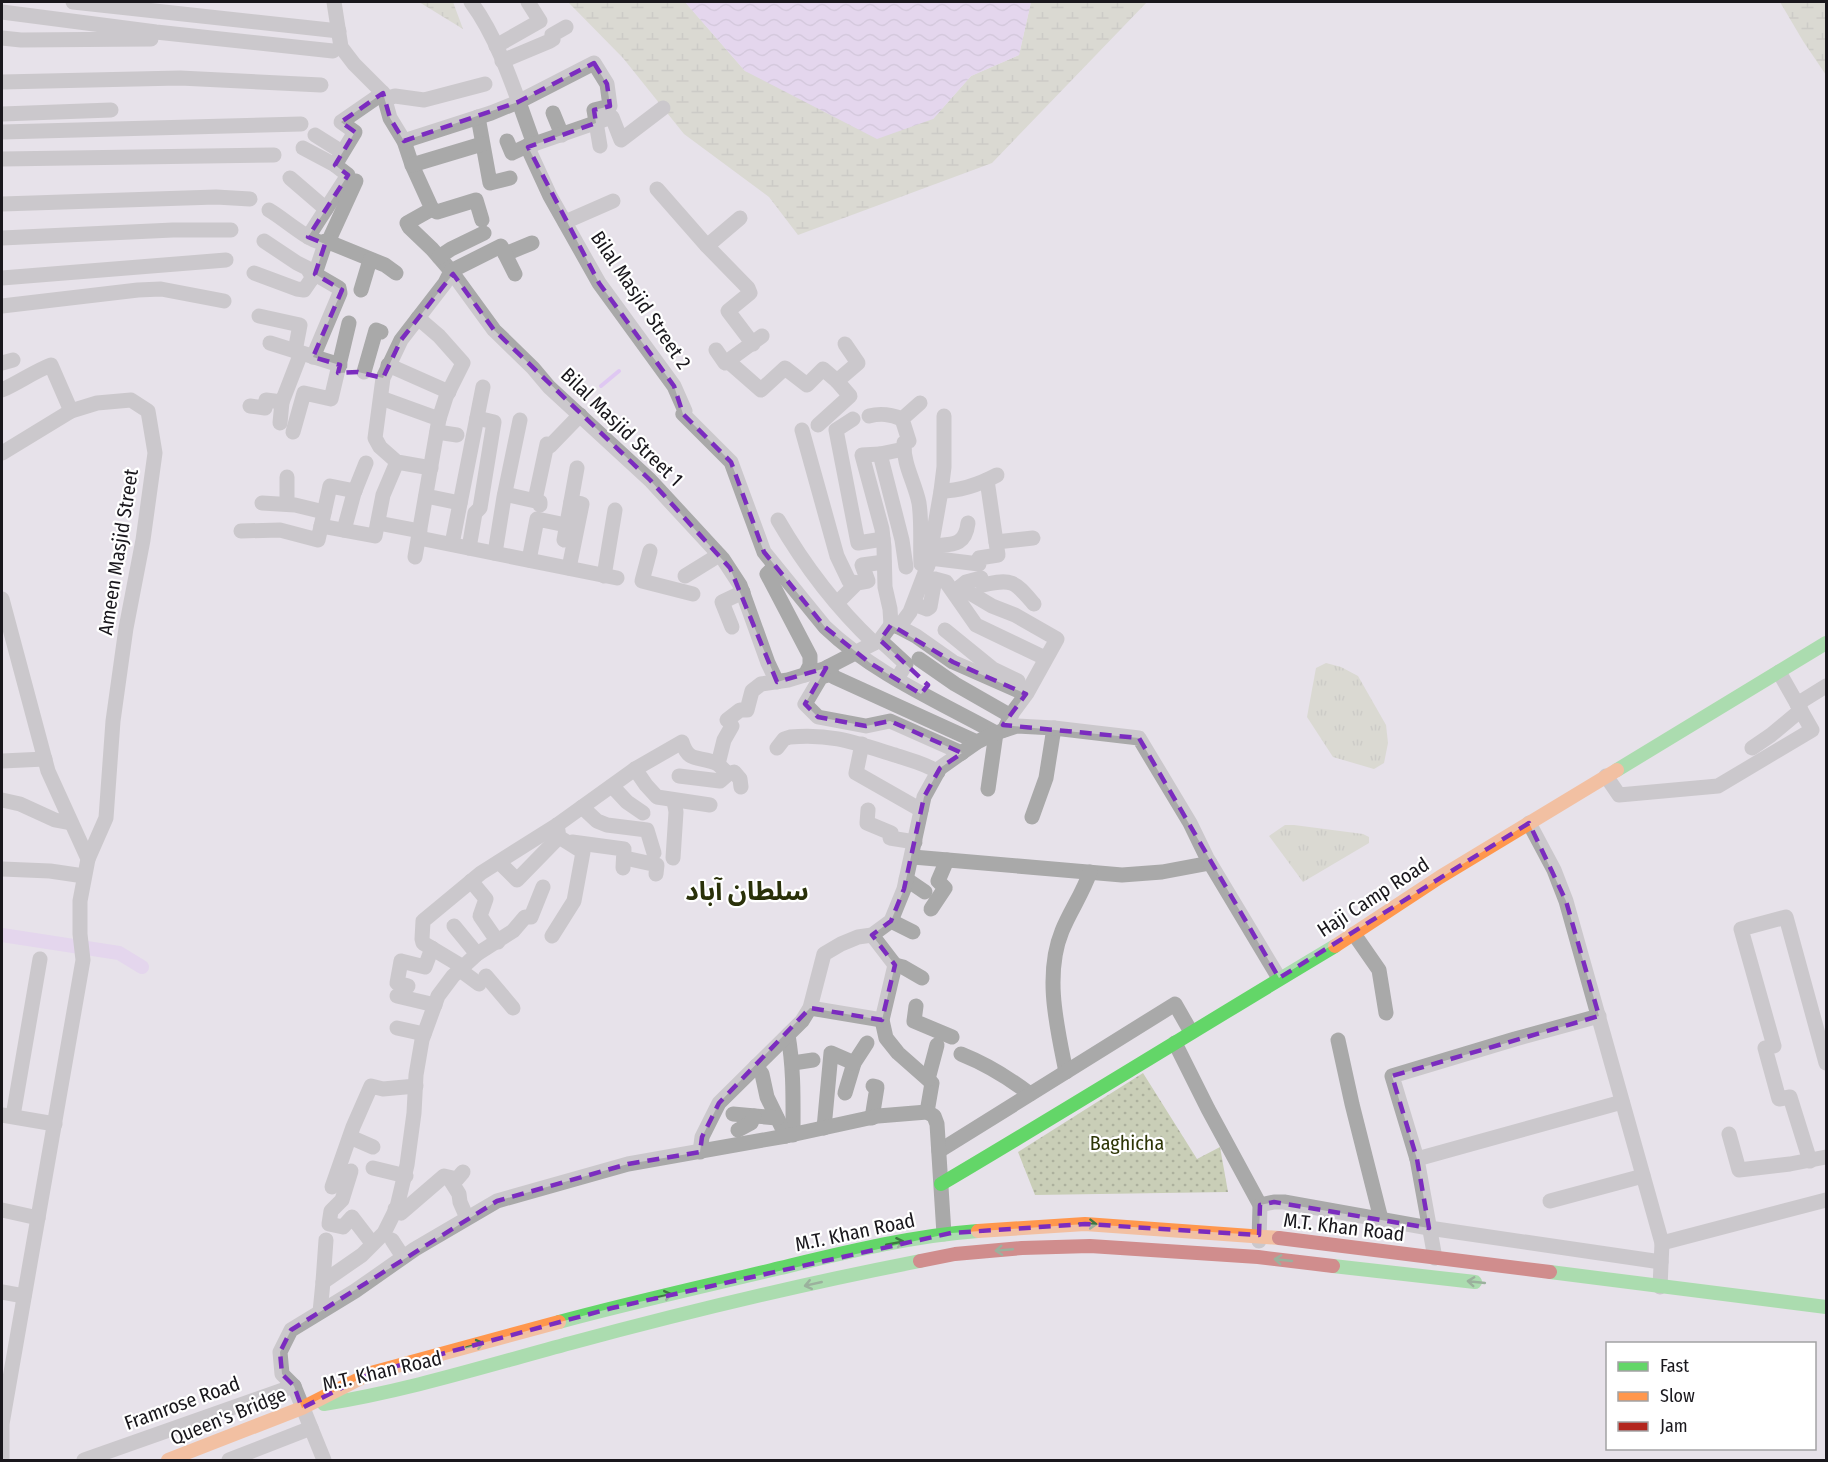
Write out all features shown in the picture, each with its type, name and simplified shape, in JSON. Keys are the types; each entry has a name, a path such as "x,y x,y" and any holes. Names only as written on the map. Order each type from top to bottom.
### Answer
{"main road":[{"name":"Haji Camp Road","path":"941,1184 1354,934 1440,877 1827,643"},
{"name":"M.T. Khan Road","path":"302,1408 371,1372 612,1308 839,1254 944,1234 1018,1227 1085,1224 1259,1235 1660,1287 1827,1306"},
{"name":"M.T. Khan Road","path":"302,1408 369,1397 603,1333 847,1275 955,1254 1022,1248 1090,1246 1258,1257 1494,1284"},
{"name":"Queen's Bridge","path":"168,1461 302,1408"}],"street":[{"path":"73,2 339,31"},
{"path":"326,2 334,2 339,31 338,50"},
{"path":"496,46 540,21 528,2"},
{"name":"Bilal Masjid Street 2","path":"478,4 518,102 549,196 599,283 674,386 685,411 684,414 731,462 764,552 825,627 870,663 1000,732"},
{"path":"2,12 156,32 338,50 383,94 390,118 404,141 432,209 437,212 476,200 483,226 439,257"},
{"path":"502,61 554,39 552,35 566,27"},
{"path":"2,38 21,40 155,39 156,32"},
{"path":"404,141 518,102 594,63 607,84 610,106 594,110 600,146"},
{"path":"2,82 180,78 321,84"},
{"path":"338,159 355,132 341,122 383,94 424,100 485,84"},
{"path":"507,141 512,153 612,117 621,140 663,108"},
{"path":"2,114 111,110"},
{"path":"553,113 562,135"},
{"path":"478,117 490,183 510,178"},
{"path":"2,132 301,124"},
{"path":"308,237 348,175 338,159 315,135"},
{"path":"412,165 482,144"},
{"path":"303,148 338,159"},
{"path":"2,159 274,155"},
{"path":"291,178 326,209"},
{"path":"254,273 304,290 314,276 326,241 329,240 356,181"},
{"path":"657,189 748,288 750,293 747,297 728,311 757,340 729,362"},
{"path":"2,204 216,197 250,199"},
{"path":"565,222 613,201"},
{"name":"Bilal Masjid Street 1","path":"432,209 407,223 409,227 451,271 494,330 549,387 650,480 730,568 743,592 777,682"},
{"path":"269,210 308,237 321,242 326,241 385,265 396,273"},
{"path":"707,246 740,218"},
{"path":"2,238 173,230 231,230"},
{"path":"264,241 306,268 314,276 339,288 340,292 303,353 282,402 286,428 303,393 331,399 349,323"},
{"path":"505,254 532,243"},
{"path":"432,468 397,462 380,447 375,438 385,372 402,340 445,283 451,271 501,246 515,274"},
{"path":"2,278 226,260"},
{"path":"361,290 370,260"},
{"path":"2,306 161,289 224,301"},
{"path":"259,316 300,325 303,353"},
{"path":"416,557 443,403 463,363 418,318"},
{"path":"364,372 376,330 381,332"},
{"path":"270,343 303,353 339,369 344,374 351,371 385,372 449,392"},
{"path":"837,381 858,363 845,344"},
{"path":"716,350 725,363 729,362 760,390 785,368 807,386 823,369 850,396 818,424"},
{"path":"2,390 51,365 71,411"},
{"path":"452,544 483,387"},
{"path":"381,398 457,435"},
{"path":"250,406 265,408 266,399 282,402"},
{"name":"Ameen Masjid Street","path":"2,453 71,411 97,403 131,400 148,411 155,453 113,721 106,818 88,859 80,901 80,934 84,960 2,1424 2,1461"},
{"path":"902,419 920,403"},
{"path":"869,417 879,413 902,419 909,441 904,443 904,455 919,504 921,564 930,556 963,538 967,532 968,523"},
{"path":"535,500 549,445 580,416"},
{"path":"944,416 944,467 941,491 930,556 914,604 910,612 877,642 856,652 821,677 805,704 818,717 866,726 890,721 962,753"},
{"path":"469,548 475,513 480,508 494,422 477,418"},
{"path":"853,419 836,430 858,543 883,539"},
{"path":"495,553 520,420"},
{"path":"802,430 837,556 849,581 858,583 868,581 862,565 884,562"},
{"path":"904,449 862,455 883,539 885,587 895,626 916,636 953,662 1028,690"},
{"path":"880,454 902,540 906,567"},
{"path":"262,503 287,504 344,530 375,536 383,495 397,462"},
{"path":"344,530 366,463"},
{"path":"537,519 565,533 577,468"},
{"path":"287,477 287,504"},
{"path":"930,556 980,564 979,558 998,555 992,478 954,491 941,491"},
{"path":"241,531 280,530 318,540 330,486 355,491"},
{"path":"505,494 540,501 529,560"},
{"path":"426,496 460,502"},
{"path":"569,568 582,504 570,502"},
{"path":"378,523 469,548 610,577 615,510"},
{"path":"778,520 800,556 855,625 906,664 897,679"},
{"path":"996,542 1033,538"},
{"path":"650,551 642,581 693,594"},
{"path":"685,576 719,555"},
{"path":"951,561 953,587 976,624 1045,658"},
{"path":"775,566 767,574 810,656 810,665 805,675"},
{"path":"953,587 981,578 983,585 1009,581 1017,584 1034,604"},
{"path":"914,604 927,609 930,607 935,579 1015,615 1057,639 1028,690 1000,732 987,789"},
{"path":"837,603 858,583"},
{"path":"732,627 722,602 743,592"},
{"path":"2,599 48,771 88,859"},
{"path":"945,630 993,669 1028,690"},
{"path":"919,659 955,684 1011,716"},
{"path":"679,776 720,781 723,769 724,740 729,723 740,710 747,710 752,691 761,684 830,670"},
{"path":"830,670 834,676 977,742"},
{"path":"1606,776 1619,795 1718,786 1812,730 1779,672"},
{"path":"1752,748 1771,735 1799,707 1827,686"},
{"path":"700,1152 702,1137 719,1103 788,1035 810,1008 824,954 858,937 872,935 891,921 904,890 924,797 940,768 977,742 1017,726 1139,738 1279,978"},
{"path":"1032,817 1046,778 1054,728"},
{"path":"777,748 784,739 800,736 833,737 862,744 938,772"},
{"path":"499,862 518,880 560,835 582,807 635,769 682,741 686,753 690,756 710,760 723,769 734,772 740,779 741,787"},
{"path":"862,744 856,773 921,810"},
{"path":"2,761 45,759"},
{"path":"635,769 646,786 657,797 710,805"},
{"path":"877,785 867,823 891,833 890,838 914,850 946,860 1122,875 1162,872 1210,863"},
{"path":"612,786 627,802 643,813"},
{"path":"2,800 20,804 56,820 72,823"},
{"path":"673,858 676,812 674,801"},
{"path":"582,807 597,821 607,825 647,830 654,853"},
{"path":"1529,824 1554,870 1566,901 1599,1017 1662,1243 1660,1287"},
{"path":"552,936 574,901 583,852 560,835"},
{"path":"513,1008 483,980 423,943 423,921 471,881 499,862 560,835 624,849 624,863 657,865 656,874"},
{"path":"931,909 945,888 938,881 946,860"},
{"path":"2,869 50,871 84,876"},
{"path":"1066,1072 1055,1009 1053,969 1062,932 1090,872"},
{"path":"906,879 925,892"},
{"path":"471,881 486,899 480,916 498,942"},
{"path":"323,1282 362,1255 387,1228 395,1209 406,1176 417,1066 423,1034 447,983 477,954 513,931 525,917 531,917 543,887"},
{"path":"1810,1161 1790,1097 1779,1099 1765,1048 1774,1046 1742,928 1786,917 1827,1063"},
{"path":"891,921 914,932"},
{"path":"454,926 477,954"},
{"path":"1354,934 1379,970 1386,1013"},
{"path":"872,935 895,965 922,978"},
{"path":"432,948 425,967 401,961 397,983 403,991 435,1005"},
{"path":"40,959 4,1116 55,1124"},
{"path":"895,965 882,1020 886,1038 898,1053 932,1083 927,1112"},
{"path":"939,1151 1175,1004 1191,1032"},
{"path":"916,1006 914,1021 952,1037"},
{"path":"810,1008 882,1020"},
{"path":"1435,1258 1418,1159 1392,1076 1515,1039 1599,1017"},
{"path":"397,1028 423,1034"},
{"path":"788,1035 793,1063 790,1136"},
{"path":"1338,1040 1381,1219"},
{"path":"845,1093 854,1063 867,1043"},
{"path":"1175,1043 1260,1205 1258,1257"},
{"path":"928,1079 937,1045"},
{"path":"824,1128 831,1053 854,1063"},
{"path":"961,1054 985,1065 1030,1094"},
{"path":"793,1063 813,1060"},
{"path":"756,1066 762,1074 767,1097 777,1118 790,1136"},
{"path":"332,1187 371,1086 383,1089 416,1086"},
{"path":"872,1118 877,1087 873,1086"},
{"path":"1418,1159 1622,1102"},
{"path":"324,1461 294,1386 282,1374 280,1352 291,1330 355,1291 403,1257 496,1201 628,1164 790,1136 872,1118 927,1112 934,1116 937,1124 944,1234"},
{"path":"733,1114 777,1118"},
{"path":"738,1130 752,1123 754,1116"},
{"path":"1729,1134 1739,1170 1827,1157"},
{"path":"350,1137 373,1148"},
{"path":"372,1168 406,1176"},
{"path":"351,1171 342,1200 332,1211 329,1224 343,1227 352,1217 372,1244"},
{"path":"395,1209 400,1213 420,1205 444,1176 456,1175 460,1202 467,1218"},
{"path":"1550,1201 1643,1176"},
{"path":"445,1207 459,1197"},
{"path":"1662,1243 1827,1200"},
{"path":"1260,1205 1284,1202 1429,1228 1661,1262"},
{"path":"2,1210 38,1218"},
{"path":"320,1312 326,1240"},
{"path":"392,1240 403,1257"},
{"path":"2,1292 24,1296"},
{"name":"Framrose Road","path":"84,1461 294,1386"},
{"path":"229,1461 311,1428"}],"highlighted area":[{"path":"594,63 607,84 610,106 594,110 596,123 528,147 599,283 674,386 683,414 731,462 764,552 825,627 870,663 921,694 928,685 880,640 891,625 953,662 1026,694 1003,725 1139,738 1279,978 1529,823 1566,901 1599,1016 1392,1076 1417,1159 1429,1228 1274,1202 1260,1205 1259,1235 1085,1224 951,1233 612,1308 371,1373 302,1408 294,1386 282,1374 280,1352 291,1330 497,1201 628,1164 700,1152 702,1137 719,1103 810,1008 882,1020 895,965 872,935 891,921 904,889 924,797 940,768 962,753 890,721 866,726 818,717 805,704 826,668 777,682 730,568 650,480 494,330 453,274 401,340 383,378 358,372 338,373 340,365 313,357 342,290 315,274 325,244 308,237 348,175 335,165 355,132 341,122 383,93 390,118 404,141 518,102"}],"green space":[{"path":"419,2 453,2 463,29"},
{"path":"568,2 685,2 745,71 933,119 971,76 1019,55 1031,2 1147,2 992,163 798,235 769,197 684,134 623,58"},
{"path":"1780,2 1826,2 1826,75 1803,41"},
{"path":"1326,663 1341,667 1358,676 1386,725 1388,743 1384,763 1374,769 1333,757 1307,717 1316,668"},
{"path":"1285,825 1363,834 1369,837 1369,843 1303,882 1269,836"},
{"name":"Baghicha","path":"1143,1073 1197,1159 1220,1147 1228,1192 1035,1195 1018,1152"}],"water":[{"path":"685,2 1031,2 1019,55 971,76 933,119 877,139 745,71"}],"waterway":[{"path":"601,386 619,371"},
{"path":"2,935 119,953 142,967"}],"traffic: fast":[{"path":"1617,770 1826,643"},
{"path":"941,1184 1335,946"},
{"path":"559,1322 848,1252 900,1241 978,1231"},
{"path":"324,1404 417,1385 744,1299 920,1261"},
{"path":"1333,1266 1475,1282"},
{"path":"1550,1272 1826,1307"}],"traffic: slow":[{"path":"1335,946 1440,877 1617,770"},
{"path":"978,1231 1085,1224 1279,1238"},
{"path":"168,1460 302,1408 371,1373 559,1322"}],"traffic: jam":[{"path":"1279,1238 1550,1272"},
{"path":"920,1261 955,1254 1022,1248 1090,1246 1258,1257 1333,1266"}],"district":[{"name":"سلطان آباد","path":"747,891"}]}
